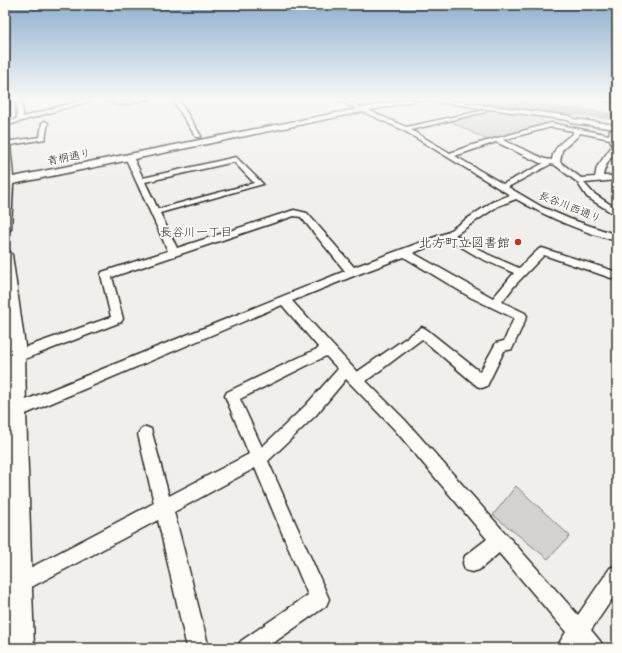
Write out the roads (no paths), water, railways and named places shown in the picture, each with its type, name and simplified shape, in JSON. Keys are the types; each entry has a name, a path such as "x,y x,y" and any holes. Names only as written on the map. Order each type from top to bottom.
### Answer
{"street":[{"path":"7,144 43,138 44,129"},
{"path":"194,129 198,136"},
{"name":"青桐通り","path":"6,182 270,129"},
{"name":"長谷川西通り","path":"408,129 516,196 554,216 617,238"},
{"path":"451,155 471,147 535,129"},
{"path":"599,178 601,167 615,142 614,129"},
{"path":"503,188 552,162 555,158 556,152 567,140 576,135 577,130 615,142"},
{"path":"5,132 7,144 5,229"},
{"path":"497,140 543,161 560,164 581,182 590,195 617,213"},
{"path":"129,158 174,253"},
{"path":"140,181 236,159 259,184 155,212"},
{"path":"581,182 599,178 617,178"},
{"path":"16,411 352,272 449,235 495,204 516,196"},
{"path":"13,370 117,319 106,275 294,213 304,215 352,272"},
{"path":"449,235 468,248 521,272"},
{"path":"495,304 511,282 542,251 617,276"},
{"path":"12,587 266,454 311,410 351,375 422,332 482,382 500,347 508,345 520,316 495,304 405,253"},
{"path":"5,255 17,346 13,370 16,411 12,587 20,648"},
{"path":"284,300 351,375 400,425 500,541 573,640 593,648"},
{"path":"248,648 319,599 232,396 328,349"},
{"path":"146,434 198,648"},
{"path":"472,563 500,541"},
{"path":"573,640 617,575"}],"place":[{"name":"北方町立図書館","path":"518,242"}],"district":[{"name":"長谷川一丁目","path":"196,232"}]}
